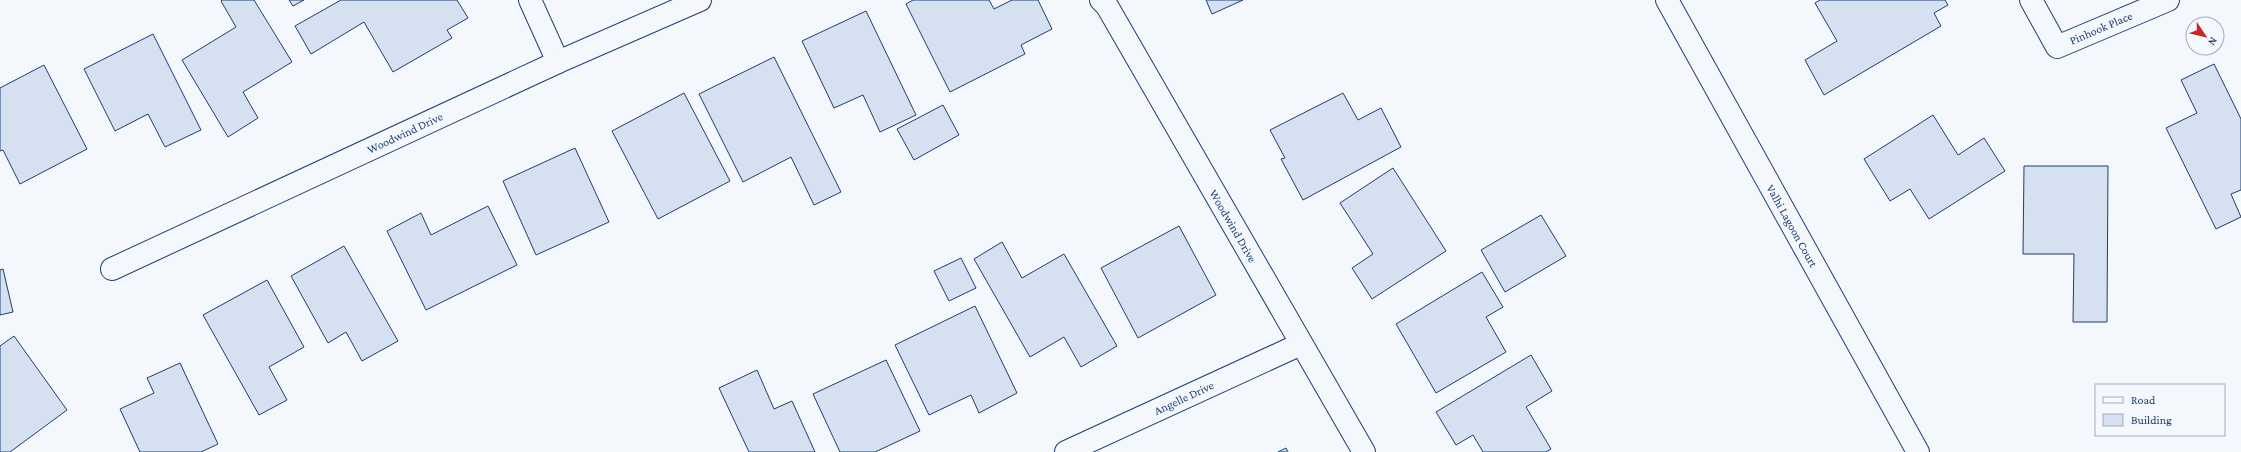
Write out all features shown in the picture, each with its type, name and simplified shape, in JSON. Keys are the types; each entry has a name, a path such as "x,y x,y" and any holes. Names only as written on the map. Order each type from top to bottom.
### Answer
{"street":[{"path":"530,0 558,62"},
{"name":"Woodwind Drive","path":"112,269 558,62 700,0"},
{"name":"Woodwind Drive","path":"1101,0 1107,6 1364,452"},
{"name":"Valhi Lagoon Court","path":"1667,0 1918,452"},
{"name":"Pinhook Place","path":"2031,0 2057,46 2168,0"},
{"name":"Angelle Drive","path":"1066,452 1301,344"}],"building":[{"path":"254,0 292,62 243,92 258,118 228,137 182,60 236,27 221,1"},
{"path":"289,0 304,0 293,6"},
{"path":"341,0 457,0 468,18 447,30 452,38 393,72 364,22 311,54 295,26"},
{"path":"913,0 989,0 994,9 1012,0 1038,0 1052,29 1021,45 1025,54 950,92 906,4"},
{"path":"1206,0 1243,0 1212,14"},
{"path":"1820,0 1945,0 1948,5 1934,13 1941,26 1824,95 1805,60 1837,41 1815,3"},
{"path":"866,11 916,115 880,132 863,95 834,108 802,41"},
{"path":"153,34 201,130 165,147 148,114 115,131 84,69"},
{"path":"774,57 841,192 814,205 791,157 743,182 699,94"},
{"path":"2214,64 2241,119 2241,190 2231,194 2241,217 2216,229 2166,128 2197,113 2181,80"},
{"path":"44,65 87,149 20,184 3,150 0,151 0,88"},
{"path":"684,93 730,181 658,219 612,131"},
{"path":"1343,93 1358,120 1381,108 1401,147 1303,200 1281,159 1285,158 1270,130"},
{"path":"943,105 959,135 914,160 897,129"},
{"path":"1933,115 1958,155 1984,138 2005,171 1929,219 1910,189 1890,201 1864,159"},
{"path":"575,148 609,222 536,255 503,181"},
{"path":"2024,166 2108,166 2107,322 2073,322 2074,254 2023,254"},
{"path":"1393,168 1446,251 1372,299 1352,268 1373,254 1340,203"},
{"path":"488,206 517,265 426,310 387,231 421,213 431,235"},
{"path":"1541,215 1566,256 1505,292 1481,250"},
{"path":"1179,226 1216,295 1138,338 1101,268"},
{"path":"1002,242 1022,278 1064,254 1117,346 1081,367 1064,337 1030,357 974,259"},
{"path":"344,246 398,341 362,361 346,332 328,343 291,276"},
{"path":"961,258 976,288 949,301 934,271"},
{"path":"3,269 13,312 0,315 0,270"},
{"path":"1482,272 1503,307 1486,317 1506,352 1436,393 1396,324"},
{"path":"267,280 304,347 269,367 287,400 259,415 203,315"},
{"path":"975,306 1017,393 979,413 971,395 929,415 895,345"},
{"path":"14,336 67,410 10,452 0,452 0,346"},
{"path":"1531,355 1552,391 1526,407 1551,449 1546,452 1483,452 1473,435 1456,445 1436,412"},
{"path":"886,360 920,431 875,452 840,452 813,394"},
{"path":"180,363 218,444 201,452 140,452 120,409 154,393 147,378"},
{"path":"757,370 774,409 792,401 815,452 749,452 719,388"},
{"path":"1286,448 1288,452 1278,452"}]}
